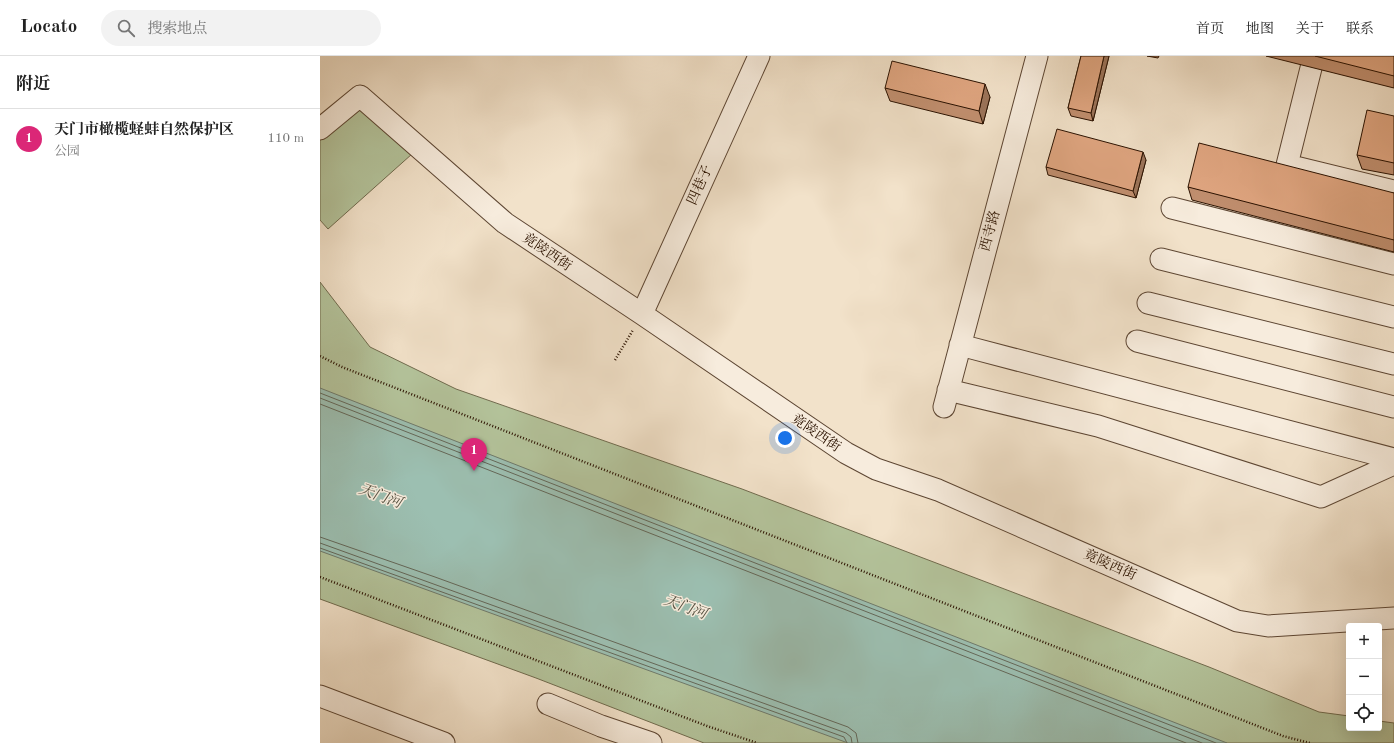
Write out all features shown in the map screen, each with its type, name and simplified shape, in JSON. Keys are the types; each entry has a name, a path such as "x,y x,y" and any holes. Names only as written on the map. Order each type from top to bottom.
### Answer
{"street":[{"name":"四巷子","path":"642,314 759,56"},
{"name":"西寺路","path":"1037,56 946,398 1098,426 1320,498 1394,464"},
{"path":"1314,56 1287,165 1321,181 1394,191"},
{"name":"竟陵西街","path":"320,129 360,96 505,223 860,462 938,490 1237,621 1268,626 1394,618"},
{"path":"1172,208 1309,234 1394,264"},
{"path":"1162,259 1394,317"},
{"path":"1148,303 1394,364"},
{"path":"1137,341 1394,407"},
{"path":"960,345 1394,459"},
{"path":"320,696 444,743"},
{"path":"548,704 601,726 651,743"}],"path":[{"path":"615,360 642,314"},
{"path":"320,356 342,367 876,577 1283,736 1310,743"},
{"path":"320,577 707,726 757,743"}],"shaded area":[{"path":"359,109 412,154 328,229 320,220 320,140"},
{"path":"320,282 370,347 456,389 742,489 1209,667 1319,712 1346,716 1346,731 1382,731 1382,721 1394,723 1394,743 704,743 536,678 320,599"}],"water":[{"name":"天门河","path":"320,388 1227,743 848,743 320,551"}],"building":[{"path":"1081,56 1104,56 1091,113 1068,108"},
{"path":"1315,56 1394,56 1394,76"},
{"path":"892,61 985,84 979,111 885,88"},
{"path":"1367,110 1394,116 1394,163 1357,155"},
{"path":"1057,129 1143,152 1133,191 1046,167"},
{"path":"1199,143 1394,193 1394,240 1188,187"}],"place":[{"name":"天门市橄榄蛏蚌自然保护区","path":"474,471"}]}
